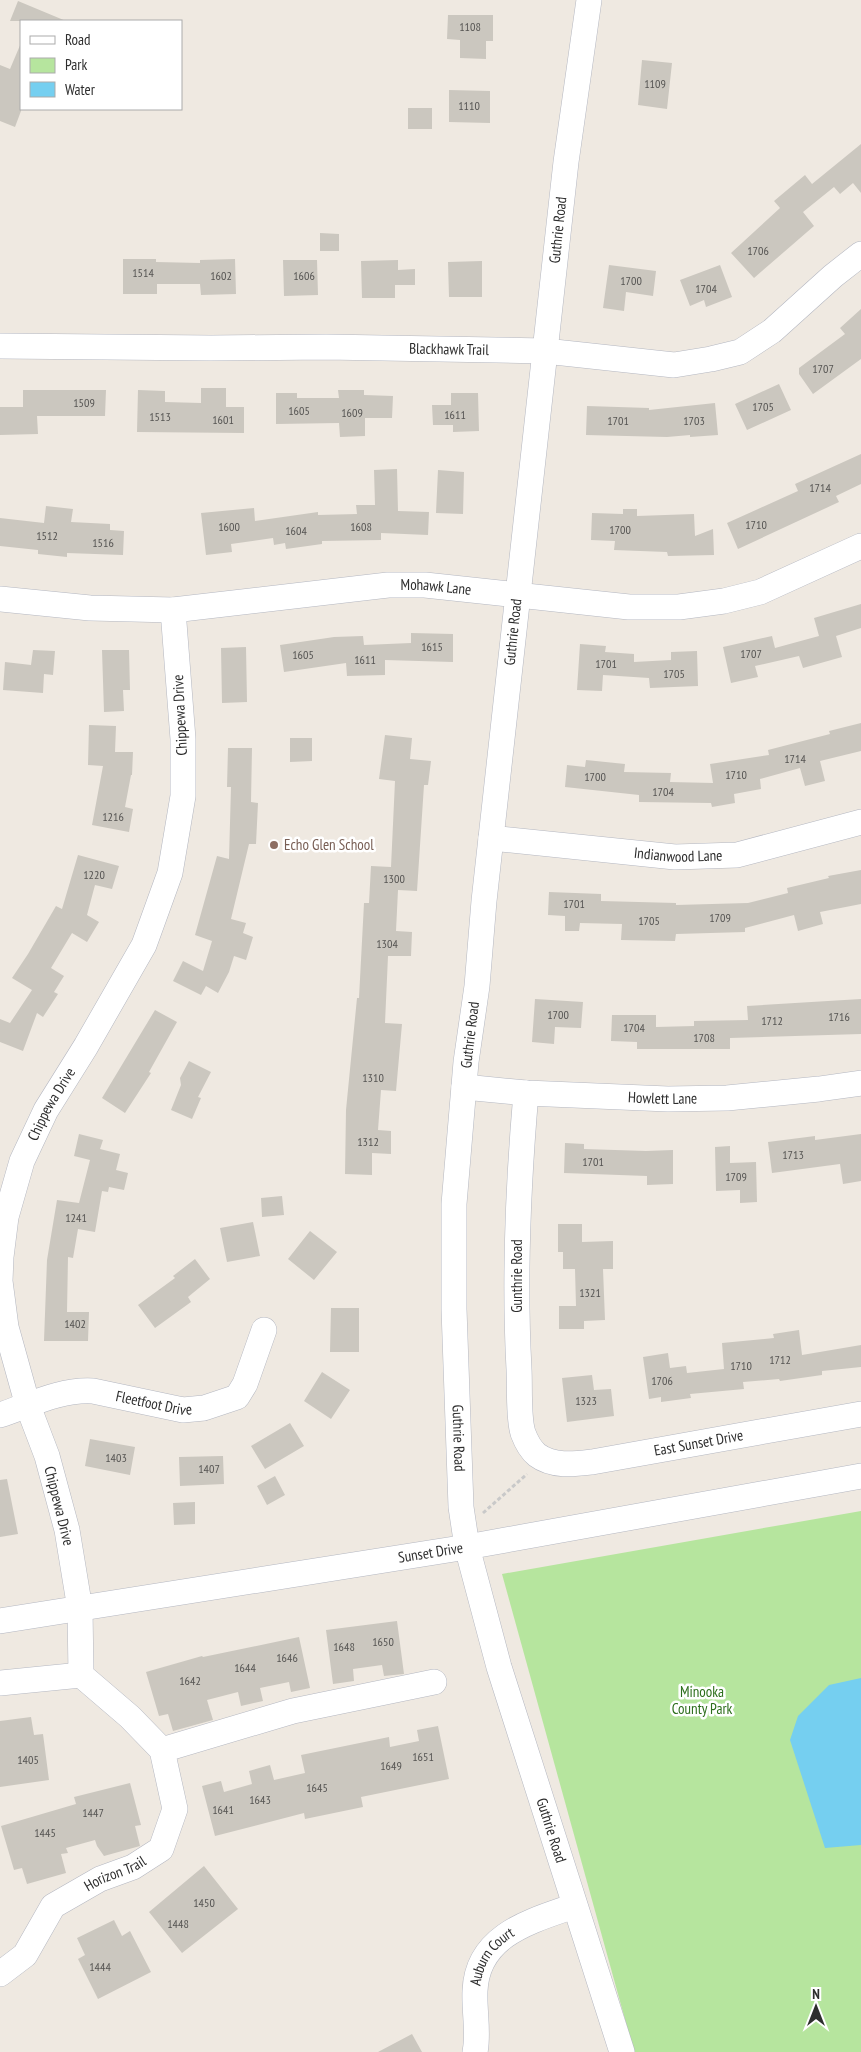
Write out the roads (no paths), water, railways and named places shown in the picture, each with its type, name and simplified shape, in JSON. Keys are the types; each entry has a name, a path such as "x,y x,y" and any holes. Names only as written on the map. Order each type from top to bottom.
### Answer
{"street":[{"name":"Guthrie Road","path":"589,0 566,162 464,1087 454,1204 454,1309 461,1507 467,1547 499,1667 622,2052"},
{"name":"Blackhawk Trail","path":"0,346 326,347 545,351 674,365 740,352 772,330 861,254"},
{"name":"Mohawk Lane","path":"0,599 90,608 173,610 388,585 425,585 629,607 679,607 724,601 760,592 861,546"},
{"name":"Chippewa Drive","path":"80,1609 67,1530 47,1456 28,1406 6,1327 0,1282 5,1197 46,1110 86,1046 144,945 170,873 183,796 183,758 173,610"},
{"name":"Indianwood Lane","path":"491,838 675,857 736,855 861,822"},
{"name":"Howlett Lane","path":"464,1087 526,1093 668,1099 727,1098 861,1083"},
{"name":"Gunthrie Road","path":"526,1093 517,1221 517,1343 522,1428 528,1444 541,1457"},
{"name":"Fleetfoot Drive","path":"0,1415 65,1392 82,1390 183,1410 204,1408 237,1397 245,1384 264,1330"},
{"name":"East Sunset Drive","path":"541,1457 566,1464 592,1462 861,1414"},
{"name":"Sunset Drive","path":"0,1621 467,1547 861,1476"},
{"path":"80,1609 81,1675"},
{"path":"0,1683 81,1675 130,1717 162,1750 294,1711 434,1682"},
{"name":"Horizon Trail","path":"0,1974 25,1955 53,1906 100,1879 133,1867 161,1849 175,1809 162,1750"},
{"name":"Auburn Court","path":"475,2052 475,1988 484,1957 497,1942 525,1924 574,1906"}],"water":[{"path":"861,1678 861,1845 825,1848 790,1740 798,1716 829,1685"}],"place":[{"name":"Echo Glen School","path":"274,845"}],"park label":[{"name":"Minooka County Park","path":"702,1700"}]}
